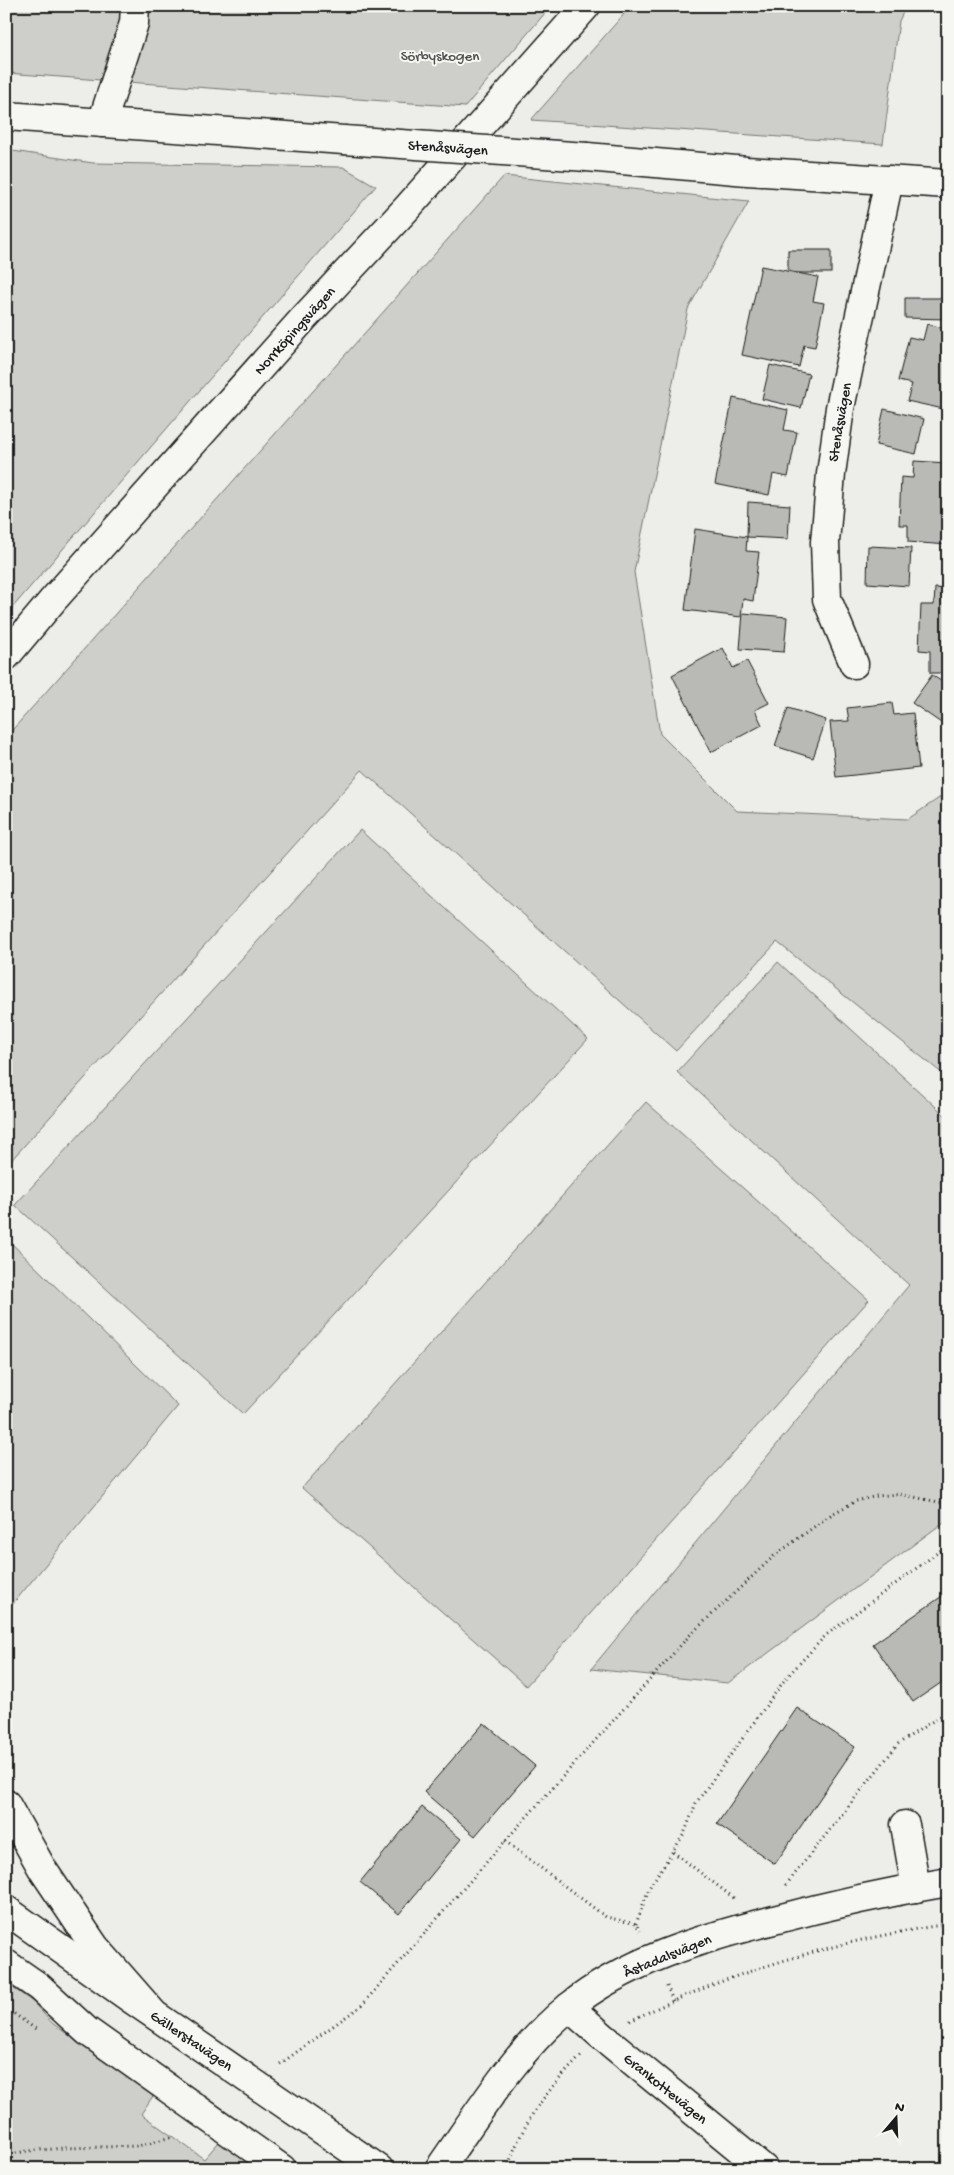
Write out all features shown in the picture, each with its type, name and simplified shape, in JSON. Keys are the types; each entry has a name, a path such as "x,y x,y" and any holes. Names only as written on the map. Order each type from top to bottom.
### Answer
{"street":[{"path":"102,123 134,23 135,6"},
{"name":"Norrköpingsvägen","path":"6,656 59,592 304,318 408,207 586,6"},
{"name":"Stenåsvägen","path":"6,116 587,157 747,171 948,184"},
{"name":"Stenåsvägen","path":"854,664 827,599 825,542 831,474 840,408 889,180"},
{"path":"6,1804 43,1870 95,1947 152,2012"},
{"path":"905,1825 916,1888"},
{"name":"Åstadalsvägen","path":"439,2169 521,2055 569,2006 626,1970 722,1933 804,1912 948,1882"},
{"name":"Gällerstavägen","path":"6,1910 379,2169"},
{"path":"6,1964 39,1987 87,2031 282,2169"},
{"name":"Grankottevägen","path":"569,2006 602,2036 764,2169"}],"path":[{"path":"275,2068 361,2006 505,1841 690,1635 774,1556 832,1514 856,1501 877,1496 899,1494 948,1504"},
{"path":"673,2001 655,1958 636,1924 649,1888 684,1834 696,1803 786,1678 826,1635 948,1545"},
{"path":"783,1888 898,1744 948,1711"},
{"path":"505,1841 606,1918 636,1924"},
{"path":"673,1852 737,1900"},
{"path":"507,2169 515,2145 544,2094 602,2036 637,2017 673,2001 780,1960 877,1937 948,1924"},
{"path":"6,2154 65,2148 138,2146 171,2137"}],"green space":[{"name":"Sörbyskogen","path":"6,6 551,6 465,107 6,73"},
{"path":"631,6 906,6 899,21 883,144 531,120"},
{"path":"6,150 93,163 343,167 376,186 6,615"},
{"path":"504,176 749,201 688,309 634,572 660,734 737,811 908,819 948,792 948,1078 777,942 676,1051 362,770 6,1166 6,737"},
{"path":"360,830 588,1039 243,1414 15,1205"},
{"path":"778,962 948,1118 948,1519 728,1683 591,1669 909,1285 677,1072"},
{"path":"646,1102 869,1300 526,1686 302,1488"},
{"path":"6,1238 178,1406 6,1612"},
{"path":"6,1983 33,2002 52,2023 153,2096 141,2114 204,2159 219,2142 259,2169 6,2169"}],"building":[{"path":"788,250 831,250 831,273 788,273"},
{"path":"761,266 818,277 813,301 824,303 815,347 804,345 799,367 742,355"},
{"path":"905,298 948,298 948,319 905,318"},
{"path":"927,324 948,329 948,410 907,401 912,384 898,381 909,337 923,340"},
{"path":"770,365 809,374 801,408 762,399"},
{"path":"733,398 788,410 784,430 797,432 788,477 773,474 769,495 715,484"},
{"path":"884,409 924,419 916,454 876,445"},
{"path":"914,461 948,463 948,545 908,542 908,525 899,525 901,477 913,478"},
{"path":"748,502 790,505 788,539 747,537"},
{"path":"695,529 747,537 746,551 759,552 753,601 743,599 741,617 685,610"},
{"path":"868,546 911,548 909,586 867,583"},
{"path":"935,588 948,589 948,673 930,673 930,651 919,650 921,605 934,605"},
{"path":"743,613 787,617 784,652 740,649"},
{"path":"723,648 733,668 747,661 769,703 755,710 762,725 711,752 672,675"},
{"path":"932,675 948,686 948,719 944,725 912,703"},
{"path":"892,703 894,715 913,713 919,768 836,777 830,722 849,721 847,708"},
{"path":"788,708 826,720 813,758 775,746"},
{"path":"948,1592 948,1678 913,1702 873,1644"},
{"path":"797,1708 855,1747 775,1864 717,1824"},
{"path":"484,1723 535,1766 475,1836 424,1792"},
{"path":"422,1807 461,1839 399,1914 360,1882"}]}
